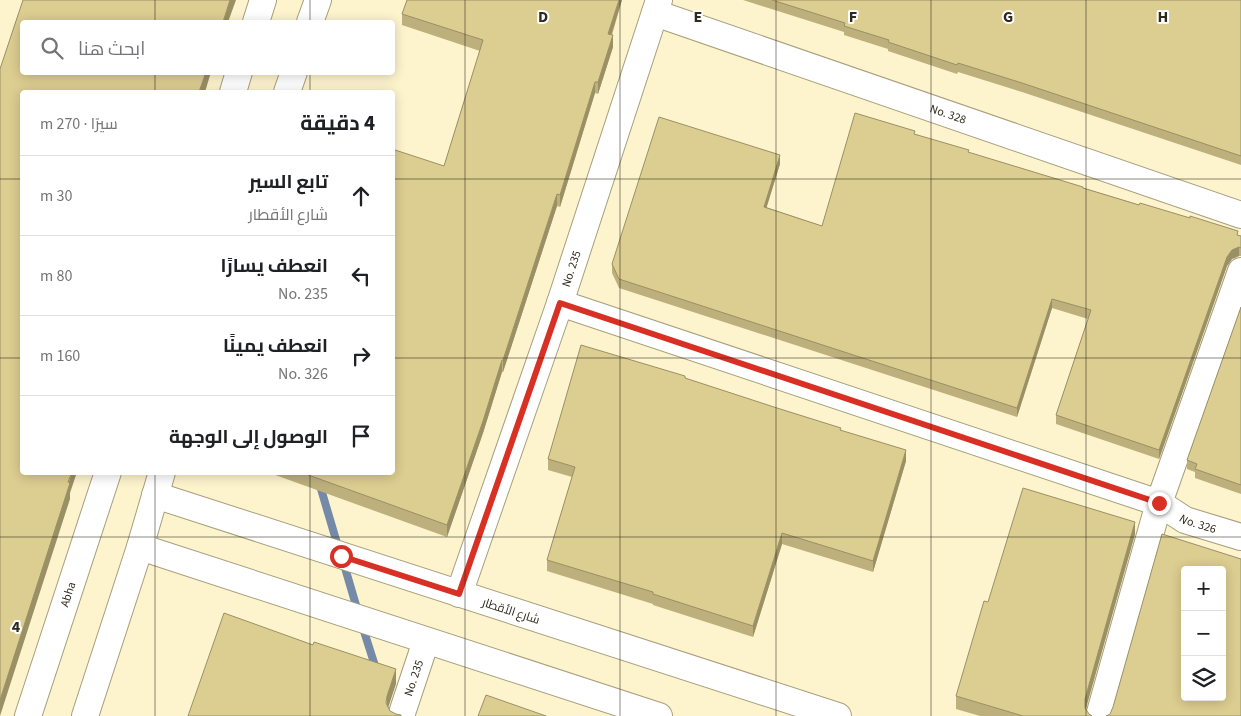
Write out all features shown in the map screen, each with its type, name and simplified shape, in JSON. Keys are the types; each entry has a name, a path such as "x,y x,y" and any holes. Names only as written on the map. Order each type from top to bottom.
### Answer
{"street":[{"path":"257,20 263,0"},
{"path":"311,20 318,0"},
{"name":"No. 328","path":"657,7 1241,215"},
{"name":"No. 235","path":"459,594 560,303 657,7"},
{"path":"234,90 238,75"},
{"path":"288,90 293,75"},
{"path":"1099,716 1159,503 1241,271"},
{"name":"No. 326","path":"560,303 1159,503 1185,520 1241,538"},
{"name":"Abha","path":"28,716 107,475"},
{"path":"85,716 159,484"},
{"name":"شارع الأقطار","path":"159,484 459,594 838,716"},
{"path":"140,548 659,716"},
{"name":"No. 235","path":"401,716 426,641"}],"building":[{"path":"23,0 230,0 224,20 20,20 20,75 205,75 200,90 20,90 20,475 71,475 68,482 70,483 0,700 0,69"},
{"path":"407,0 619,0 608,34 613,35 598,82 595,82 560,195 557,194 447,525 308,475 395,475 395,150 444,166 483,40 402,14"},
{"path":"772,0 1241,0 1241,156 1022,83 958,63 957,65 844,26 845,23"},
{"path":"855,113 915,131 914,134 969,150 968,152 1083,188 1139,205 1140,203 1190,218 1190,216 1238,231 1237,235 1241,236 1241,248 1232,250 1227,257 1159,450 1056,415 1091,310 1052,299 1017,408 619,279 612,264 659,117 780,155 764,207 822,226"},
{"path":"1241,307 1241,485 1195,469 1197,464 1187,460"},
{"path":"581,345 685,376 685,378 841,428 840,430 906,450 873,561 782,533 753,626 653,594 653,592 547,560 575,467 548,459"},
{"path":"1023,488 1135,522 1085,699 1085,708 1092,716 1023,716 956,696 984,601 988,602"},
{"path":"1162,534 1241,559 1241,716 1106,716 1110,714"},
{"path":"224,613 313,645 314,642 396,669 386,703 390,711 401,716 188,716"},
{"path":"486,695 546,716 478,716"}],"waterway":[{"path":"317,475 339,550"},
{"path":"343,561 358,612"},
{"path":"362,625 376,669"}],"route":[{"path":"341,556 459,594 560,303 1159,503"}]}
